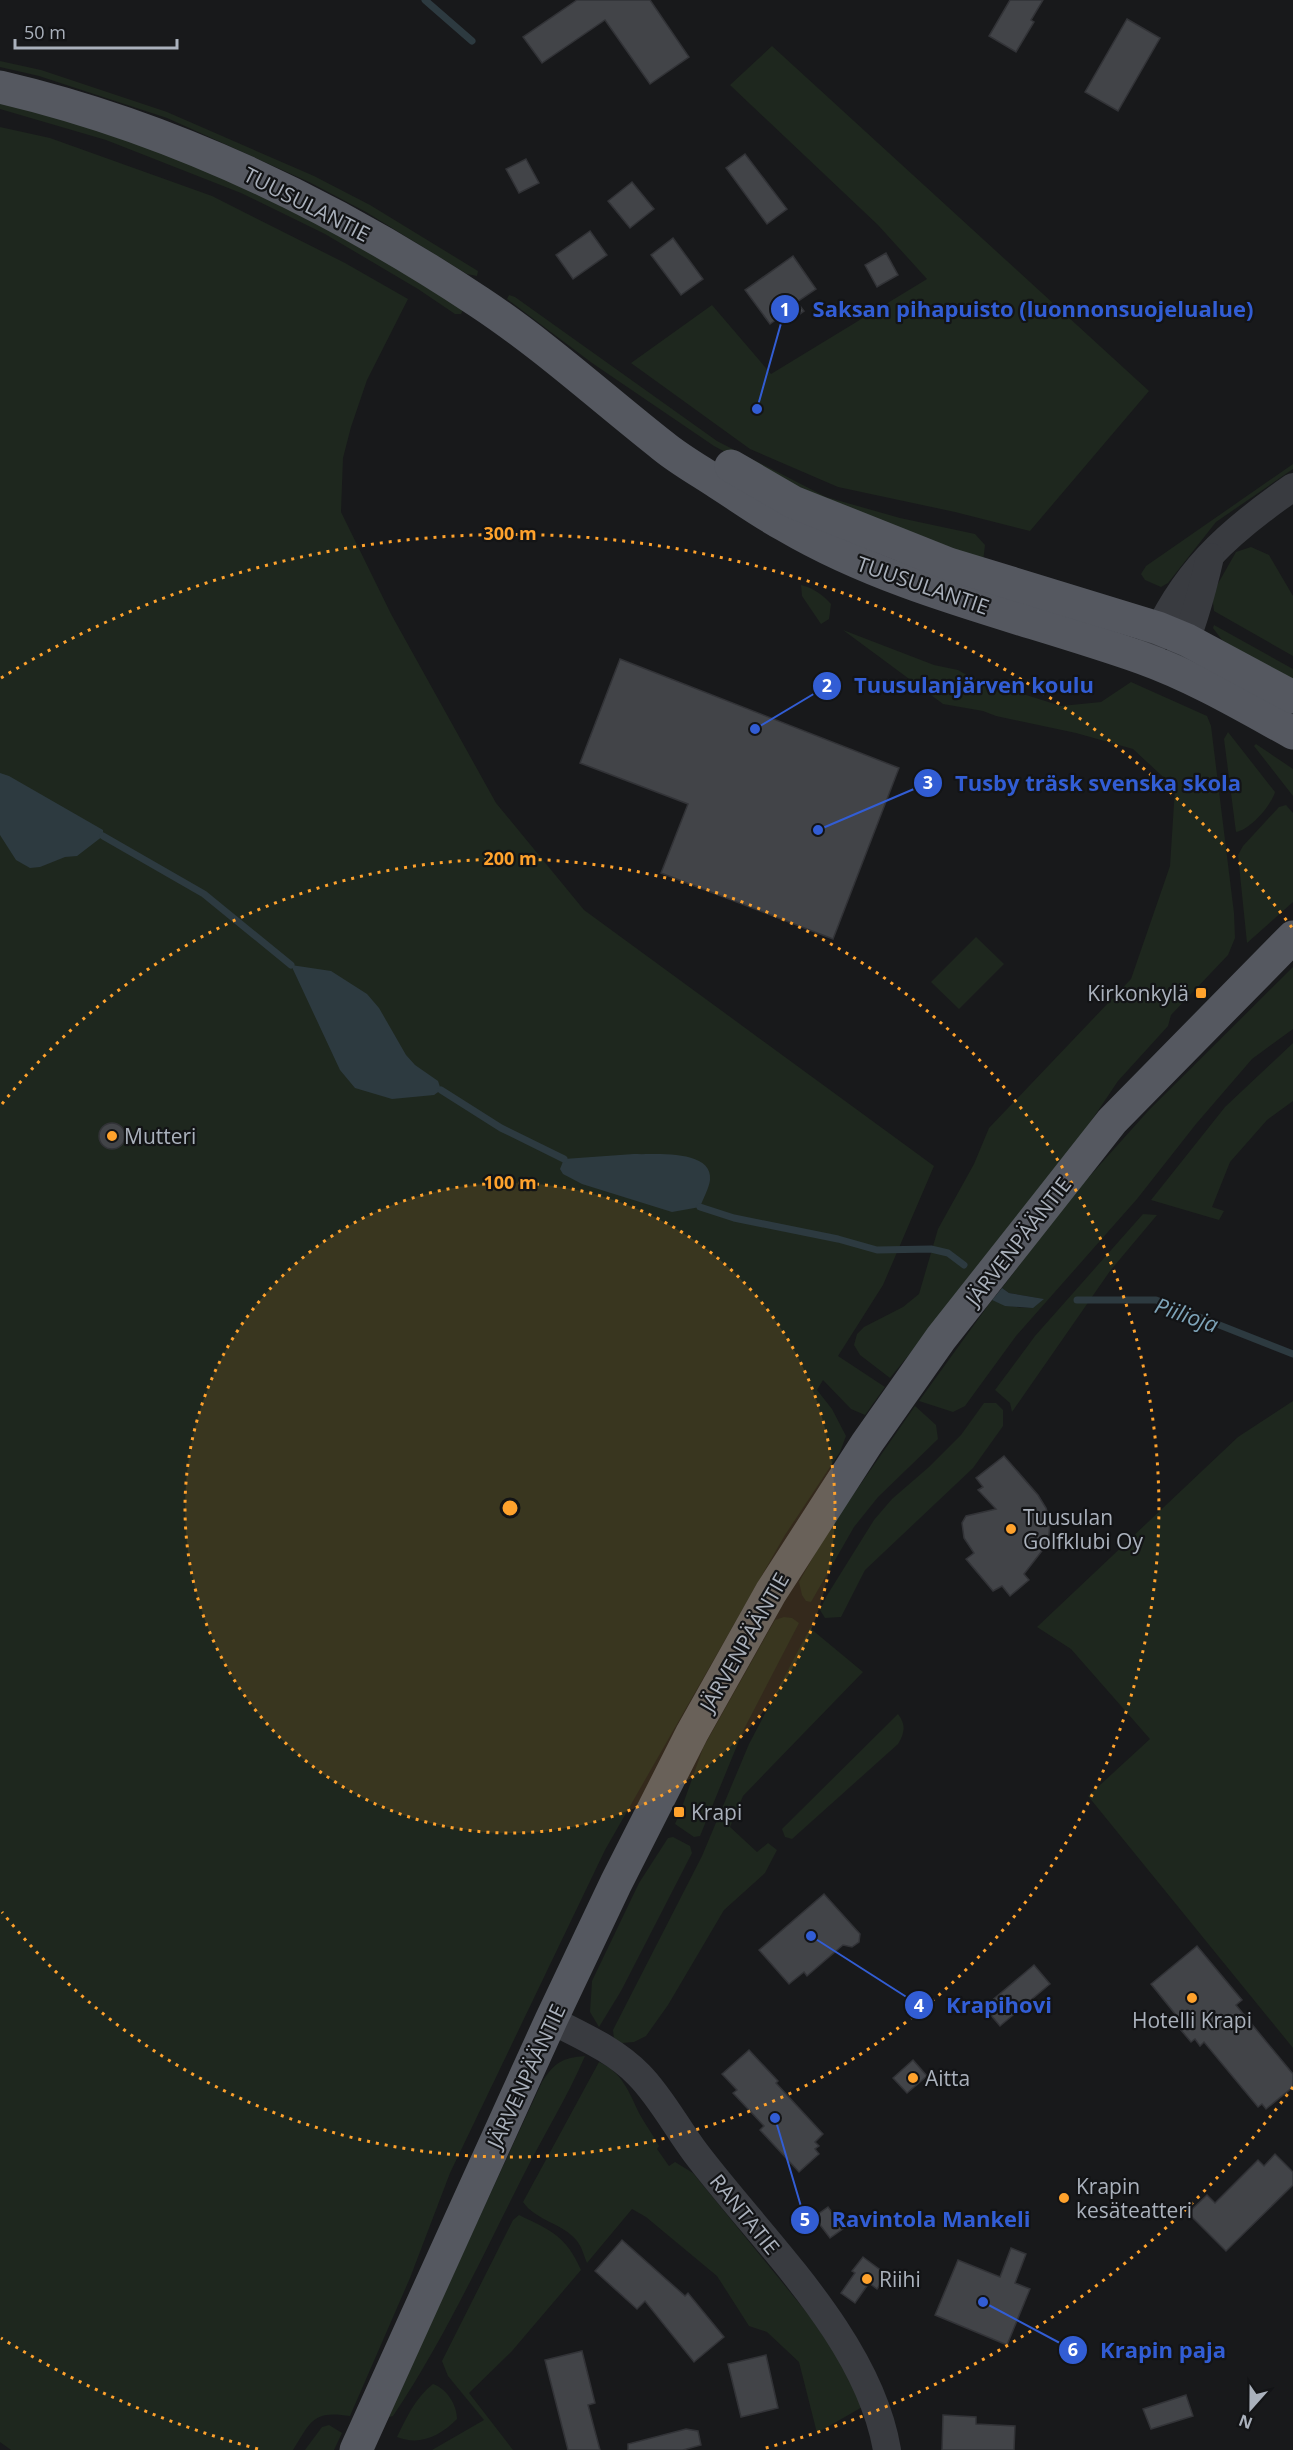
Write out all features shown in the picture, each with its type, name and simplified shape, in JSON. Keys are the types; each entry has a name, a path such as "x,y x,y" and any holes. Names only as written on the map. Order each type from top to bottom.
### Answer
{"main road":[{"name":"TUUSULANTIE","path":"0,87 136,128 246,171 342,219 480,302 585,380 666,449 786,526 847,558 924,588 1159,665 1235,701 1293,733"},
{"name":"TUUSULANTIE","path":"585,380 815,512 949,564 1173,634 1293,697"},
{"name":"JÄRVENPÄÄNTIE","path":"356,2450 551,2020 647,1818 692,1732 771,1592 867,1443 941,1338 1112,1121 1293,937"}],"street":[{"path":"1159,665 1173,634 1202,594 1211,552 1249,518 1293,487"},
{"name":"RANTATIE","path":"551,2020 607,2050 641,2076 695,2153 844,2342 870,2390 887,2450"}],"shaded area":[{"path":"772,46 1149,391 1030,531 838,487 750,449 631,363 712,305 771,374 927,279 878,225 730,85"},
{"path":"0,61 41,70 167,112 314,176 370,205 478,271 477,276 467,274 366,212 309,182 167,118 39,76 0,67"},
{"path":"0,100 127,140 252,189 348,239 463,310 461,314 455,314 418,289 325,234 241,193 106,140 0,109"},
{"path":"0,127 50,138 212,196 345,263 408,299 367,380 351,427 343,458 341,512 391,614 496,803 584,910 934,1166 883,1285 838,1356 885,1387 865,1415 851,1409 823,1380 817,1390 832,1409 846,1436 840,1452 785,1535 605,1850 450,2173 410,2278 350,2416 320,2416 309,2425 293,2450 11,2450 0,2442"},
{"path":"509,295 515,297 717,441 826,497 900,518 975,534 985,545 983,562 822,504 714,446 592,363 507,299"},
{"path":"1293,464 1293,469 1216,522 1168,583 1161,587 1145,580 1141,574 1146,566"},
{"path":"1251,547 1269,555 1293,596 1293,656 1214,611 1212,594 1236,552"},
{"path":"801,585 817,592 831,604 829,619 821,624 802,596"},
{"path":"1214,625 1293,669 1293,682 1222,640 1213,628"},
{"path":"843,630 934,665 958,670 972,678 1061,706 1101,702 1131,682 1207,716 1211,726 1234,913 1235,938 1228,955 1171,1015 1168,1026 1118,1081 1077,1142 984,1263 890,1378 860,1355 854,1345 857,1334 864,1327 903,1307 919,1294 938,1229 974,1164 989,1128 1131,979 1170,866 1175,788 1133,749 1076,733 943,704"},
{"path":"1228,732 1275,792 1259,816 1247,827 1236,832 1224,739"},
{"path":"1256,744 1293,769 1293,796 1254,746"},
{"path":"0,773 103,830 103,836 77,856 65,857 40,867 30,868 16,860 0,835"},
{"path":"1286,805 1293,813 1293,902 1247,943 1238,855 1243,846 1279,807"},
{"path":"976,937 1004,964 959,1009 931,982"},
{"path":"291,965 331,971 367,994 379,1008 406,1055 415,1065 438,1081 441,1090 434,1095 392,1099 355,1088 340,1070"},
{"path":"1293,967 1293,1029 1252,1059 1196,1124 1137,1199 1016,1336 965,1406 953,1412 919,1401 992,1300 1012,1306 1026,1307 1038,1304 1043,1299 1009,1293 1002,1288 1071,1197 1149,1110"},
{"path":"1293,1043 1293,1101 1267,1120 1230,1162 1212,1207 1224,1211 1219,1220 1151,1200 1225,1107"},
{"path":"668,1154 693,1158 702,1163 708,1170 710,1180 700,1207 672,1212 582,1184 563,1174 560,1169 564,1159"},
{"path":"1143,1214 1157,1215 1110,1271 1012,1412 1010,1403 995,1390 1035,1336"},
{"path":"1002,1288 1009,1293 1044,1299 1033,1308 1005,1306 992,1300"},
{"path":"1293,1401 1293,2048 1088,1796 1150,1739 1071,1649 1037,1627 1238,1437"},
{"path":"984,1403 996,1403 1003,1410 1003,1426 973,1468 865,1570 841,1617 825,1618 820,1610 826,1597 874,1520 892,1499 961,1435"},
{"path":"915,1406 936,1425 938,1439 878,1497 854,1527 811,1602 806,1601 799,1582 828,1531"},
{"path":"784,1617 792,1618 799,1623 743,1731 700,1836 694,1837 675,1824 685,1809 682,1807 703,1748 775,1620"},
{"path":"810,1628 863,1672 743,1796 730,1827 757,1852 768,1843 777,1850 765,1873 724,1910 668,2005 646,2036 634,2042 622,2043 614,2039 613,2030 702,1856 749,1744"},
{"path":"898,1714 904,1729 898,1744 792,1839 785,1837 782,1829"},
{"path":"673,1837 690,1846 692,1853 621,1991 599,2027 590,2012 592,1981 639,1883 668,1838"},
{"path":"585,2056 445,2329 412,2387 393,2416 389,2417 542,2082 560,2062"},
{"path":"599,2062 614,2071 624,2083 659,2146 657,2149 669,2166 675,2162 693,2173 826,2336 864,2406 817,2433 799,2362 767,2332 749,2326 717,2276 646,2217 632,2209 587,2263 580,2246 571,2235 535,2214 523,2202"},
{"path":"519,2215 557,2236 570,2249 581,2270 512,2351 469,2393 513,2450 432,2450 484,2420 448,2376 442,2361 513,2220"},
{"path":"433,2384 450,2398 457,2419 437,2435 429,2438 405,2440 397,2437 416,2402"},
{"path":"329,2425 342,2433 334,2450 305,2450 322,2427"}],"building":[{"path":"577,0 650,0 689,57 650,84 605,20 542,63 523,37"},
{"path":"1010,0 1043,0 1031,20 1034,22 1016,52 989,36"},
{"path":"1127,19 1160,38 1118,111 1085,92"},
{"path":"745,154 787,209 767,224 726,168"},
{"path":"526,159 539,183 519,193 506,169"},
{"path":"632,182 654,209 630,228 608,201"},
{"path":"590,231 607,255 573,279 556,255"},
{"path":"673,238 703,279 681,295 651,255"},
{"path":"886,253 898,275 877,287 865,265"},
{"path":"793,256 816,289 797,302 804,311 790,321 784,314 770,324 745,290"},
{"path":"620,659 899,768 833,939 661,873 688,804 580,763"},
{"name":"Mutteri","path":"112,1123 121,1127 125,1136 121,1145 112,1149 103,1145 99,1136 103,1127"},
{"path":"1004,1456 1038,1495 1046,1508 1050,1522 1045,1547 1024,1574 1029,1580 1010,1596 1002,1586 993,1591 966,1559 974,1553 964,1538 962,1523 966,1516 996,1509 978,1490 983,1487 976,1478"},
{"path":"824,1894 860,1934 859,1942 852,1947 843,1945 807,1976 804,1972 789,1984 759,1950"},
{"path":"1197,1946 1242,2000 1236,2005 1293,2074 1293,2087 1266,2109 1262,2104 1258,2107 1204,2042 1200,2046 1195,2039 1191,2042 1180,2029 1184,2025 1151,1984"},
{"path":"1034,1965 1050,1984 1000,2026 984,2007"},
{"path":"749,2050 823,2134 815,2142 819,2146 815,2149 819,2154 799,2172 760,2130 764,2126 733,2093 737,2090 722,2074"},
{"path":"913,2060 927,2076 907,2093 893,2078"},
{"path":"1275,2154 1293,2172 1293,2185 1226,2251 1188,2213 1207,2195 1215,2203 1258,2160 1264,2166"},
{"path":"828,2207 844,2228 830,2238 814,2217"},
{"path":"622,2240 685,2296 688,2293 724,2337 694,2362 645,2301 637,2309 595,2271"},
{"path":"1011,2248 1026,2254 1015,2283 1030,2289 1007,2345 935,2315 958,2260 1000,2277"},
{"name":"Riihi","path":"863,2257 887,2275 877,2289 869,2283 855,2303 841,2293 855,2273 852,2271"},
{"path":"582,2351 595,2403 588,2405 600,2450 568,2450 545,2360"},
{"path":"766,2355 778,2408 741,2417 728,2364"},
{"path":"1186,2395 1193,2416 1151,2429 1143,2409"},
{"path":"943,2415 976,2417 976,2424 1015,2426 1014,2450 942,2450"},
{"path":"686,2429 698,2431 701,2445 683,2450 628,2450 628,2444"}],"waterway":[{"path":"425,0 472,41"},
{"path":"103,836 204,894 291,965"},
{"path":"441,1090 501,1128 564,1159"},
{"path":"700,1207 734,1218 838,1239 877,1250 931,1249 948,1253 964,1265"},
{"name":"Piilioja","path":"1077,1300 1156,1300 1293,1354"}],"place":[{"name":"Saksan pihapuisto (luonnonsuojelualue)","path":"757,409"},
{"name":"Tuusulanjärven koulu","path":"755,729"},
{"name":"Tusby träsk svenska skola","path":"818,830"},
{"name":"Kirkonkylä","path":"1201,993"},
{"name":"Mutteri","path":"112,1136"},
{"name":"Tuusulan Golfklubi Oy","path":"1011,1529"},
{"name":"Krapi","path":"679,1812"},
{"name":"Krapihovi","path":"811,1936"},
{"name":"Hotelli Krapi","path":"1192,1998"},
{"name":"Aitta","path":"913,2078"},
{"name":"Ravintola Mankeli","path":"775,2118"},
{"name":"Krapin kesäteatteri","path":"1064,2198"},
{"name":"Riihi","path":"867,2279"},
{"name":"Krapin paja","path":"983,2302"}]}
